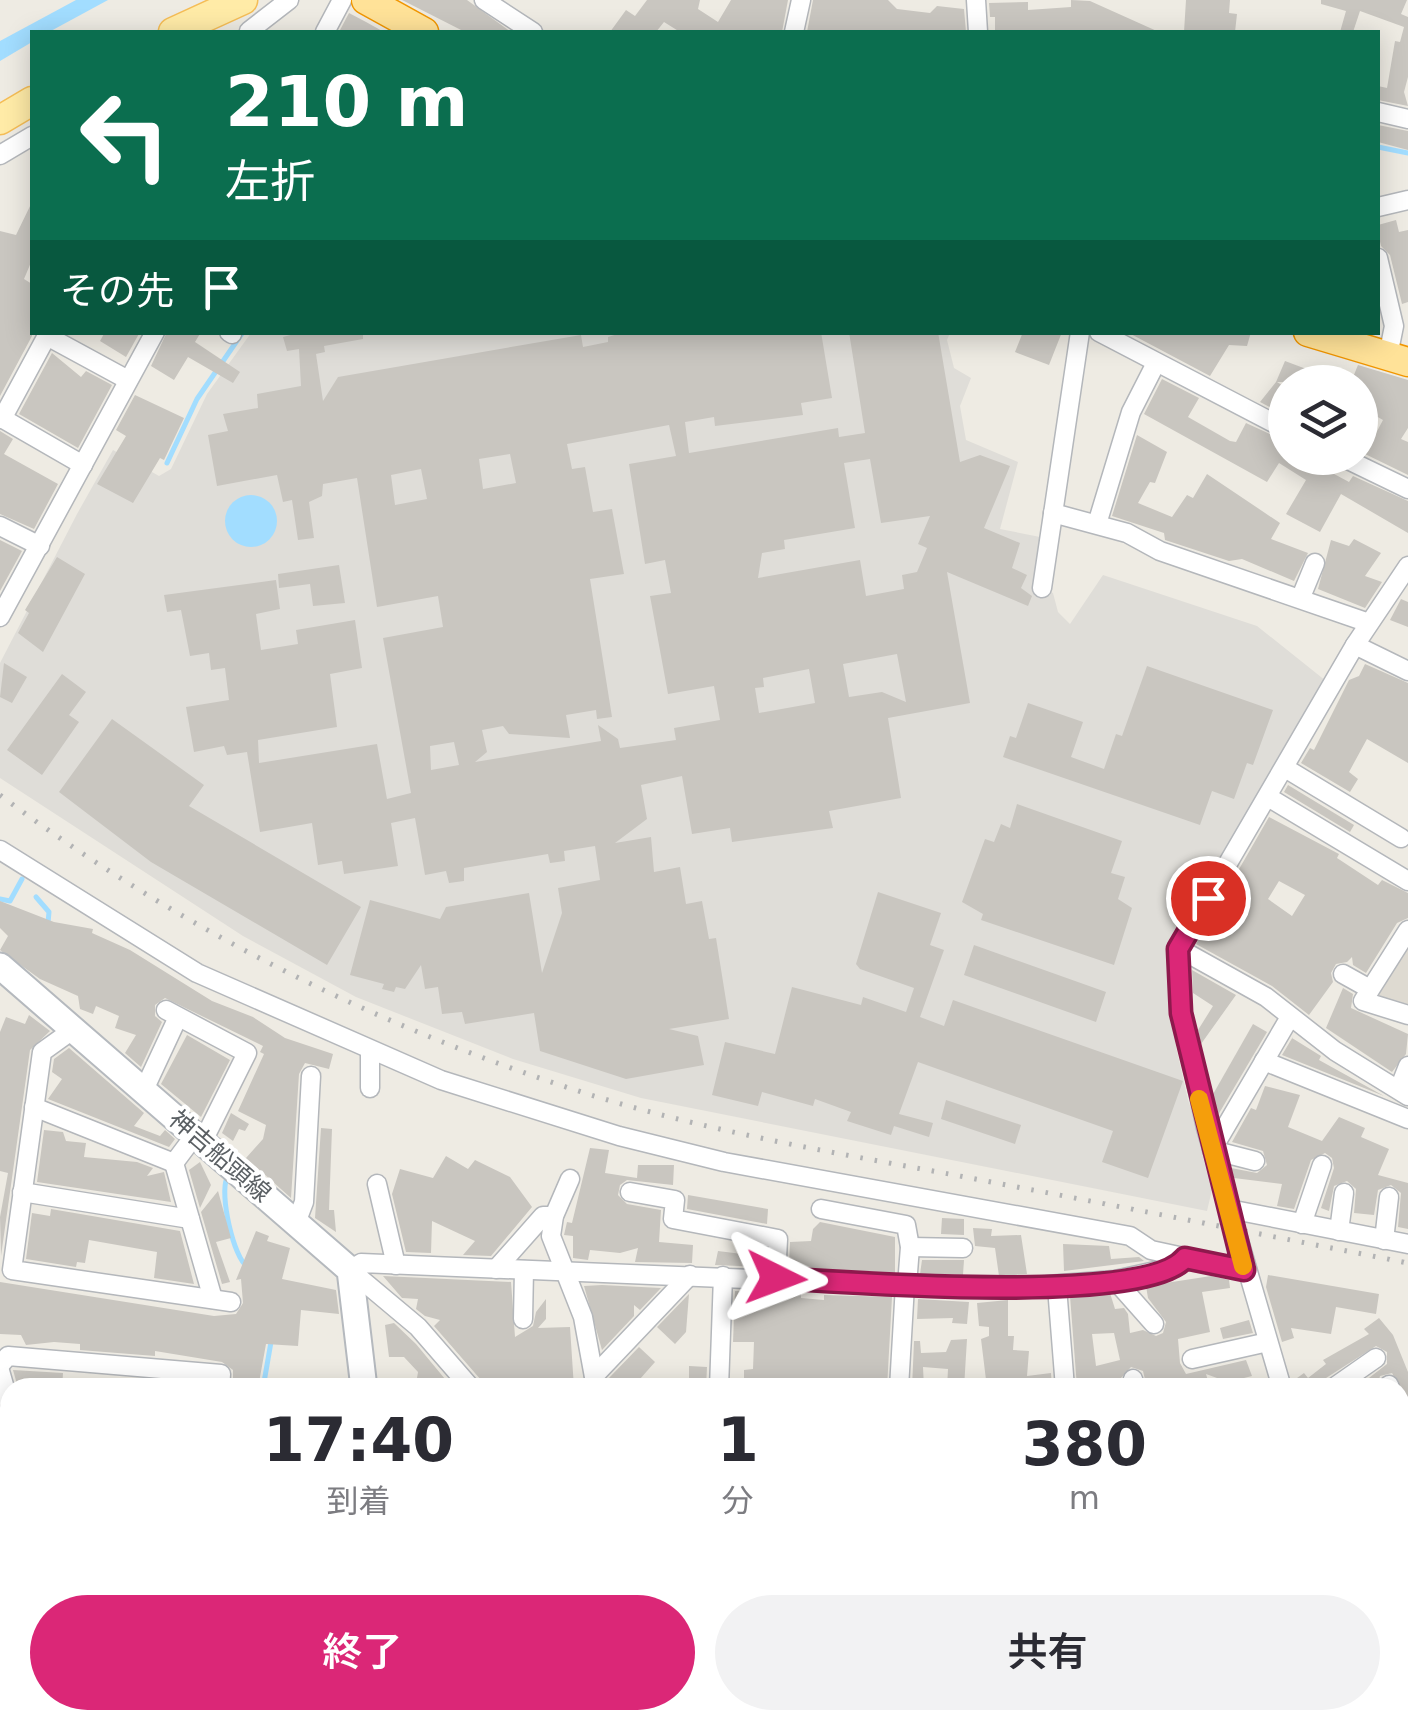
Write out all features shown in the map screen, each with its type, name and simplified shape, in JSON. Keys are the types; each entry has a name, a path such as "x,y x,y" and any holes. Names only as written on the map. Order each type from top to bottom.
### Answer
{"highway":[{"path":"366,0 420,30"},
{"path":"1318,335 1398,359"}],"main road":[{"path":"177,30 243,0"},
{"path":"0,120 30,101"},
{"name":"神吉船頭線","path":"0,966 350,1270"},
{"path":"350,1270 363,1378"}],"street":[{"path":"252,30 289,0"},
{"path":"326,30 342,0"},
{"path":"484,0 530,30"},
{"path":"794,30 801,0"},
{"path":"975,0 978,30"},
{"path":"1380,112 1408,119"},
{"path":"0,155 30,137"},
{"path":"1380,207 1408,200"},
{"path":"1380,266 1398,359"},
{"path":"47,335 1,418 83,465"},
{"path":"50,335 128,380"},
{"path":"0,618 153,335"},
{"path":"1042,588 1080,335"},
{"path":"1105,335 1268,419"},
{"path":"1097,524 1130,412 1156,363"},
{"path":"1378,474 1408,489"},
{"path":"1053,513 1147,541 1160,551 1369,623"},
{"path":"0,526 40,546"},
{"path":"1301,597 1315,563"},
{"path":"1279,1378 1244,1270 1212,1150 1181,1013 1178,948 1356,644 1407,570"},
{"path":"1356,644 1408,671"},
{"path":"1285,768 1405,833 1386,868"},
{"path":"1268,798 1408,882"},
{"path":"0,850 197,973 370,1052 529,1109 724,1162 1130,1236 1151,1250 1244,1270"},
{"path":"1408,930 1363,1001 1408,1015"},
{"path":"1178,948 1266,997 1290,1018 1404,1093 1408,1066"},
{"path":"1343,974 1370,989"},
{"path":"144,1090 172,1014 246,1054 199,1138 174,1163"},
{"path":"1212,1150 1290,1018"},
{"path":"74,1029 42,1052 12,1270 222,1300 190,1220 174,1163"},
{"path":"370,1052 370,1088"},
{"path":"1264,1061 1408,1120"},
{"path":"296,1222 304,1202 311,1076"},
{"path":"34,1107 174,1163"},
{"path":"1212,1150 1254,1161"},
{"path":"1302,1224 1322,1165"},
{"path":"570,1179 554,1216 552,1236 570,1273 594,1378"},
{"path":"377,1184 396,1265"},
{"path":"22,1192 190,1220"},
{"path":"630,1192 676,1200 673,1219 750,1227 778,1239 776,1278"},
{"path":"1338,1231 1344,1194"},
{"path":"1384,1240 1389,1197"},
{"path":"821,1208 906,1225 910,1247 900,1378"},
{"path":"1229,1209 1408,1244"},
{"path":"496,1269 542,1216 554,1216"},
{"path":"910,1247 963,1248"},
{"path":"462,1378 418,1327 350,1270 361,1264 396,1265 991,1290 1115,1280 1178,1266 1185,1258"},
{"path":"524,1270 524,1319"},
{"path":"599,1378 690,1276"},
{"path":"719,1378 723,1276"},
{"path":"1115,1280 1154,1324"},
{"path":"1057,1286 1064,1378"},
{"path":"1192,1360 1268,1342"},
{"path":"0,1368 8,1356 221,1374 221,1378"},
{"path":"1347,1378 1376,1358"}],"shaded area":[{"path":"250,335 949,335 954,368 971,378 960,406 966,440 1018,462 1000,529 1040,537 1033,585 1053,593 1058,612 1070,624 1103,575 1257,626 1326,681 1170,944 1176,1047 1188,1100 1215,1177 1207,1211 641,1098 513,1059 356,997 243,936 0,778 0,663 77,514 113,450 159,476 171,469 207,394"},
{"path":"1408,944 1408,1010 1376,1000"}],"water":[{"path":"76,0 108,0 53,30 30,30 30,43 0,61 0,41"},
{"path":"251,495 269,503 277,521 269,539 251,547 233,539 225,521 233,503"}],"building":[{"path":"402,0 467,0 508,30 461,30"},
{"path":"647,0 700,0 698,9 718,22 731,0 788,0 782,30 677,30 664,22 658,30 611,30 626,10 635,16"},
{"path":"813,0 888,0 897,9 930,13 937,6 964,9 966,30 807,30"},
{"path":"1071,0 1090,1 1155,30 995,30 989,3 1028,2 1028,10 1071,7"},
{"path":"1186,0 1230,0 1229,13 1237,14 1235,30 1184,30"},
{"path":"1321,0 1407,0 1401,14 1408,17 1408,77 1404,92 1408,106 1380,100 1380,86 1387,88 1395,41 1400,42 1404,27 1360,11 1354,30 1341,30 1346,11 1321,4"},
{"path":"349,13 380,30 340,30"},
{"path":"1380,125 1408,131 1408,150 1380,143"},
{"path":"30,206 30,265 24,279 30,283 32,336 0,396 0,231 16,235"},
{"path":"1396,220 1399,232 1408,230 1408,302 1402,304 1390,255 1381,246 1380,224"},
{"path":"103,335 138,335 126,357 100,341"},
{"path":"166,335 199,335 195,342 240,372 233,383 188,357 174,380 151,366"},
{"path":"291,335 363,335 363,339 324,346 325,352 316,354 323,401 338,377 581,335 583,347 608,342 608,337 614,335 822,335 832,398 801,403 803,415 715,426 714,417 685,422 689,453 838,428 839,437 865,433 849,335 939,335 960,462 980,455 1010,466 984,528 1020,543 1012,568 1027,575 1021,588 1032,596 1028,606 947,572 970,703 888,718 901,798 829,811 833,828 732,842 730,828 692,834 682,776 641,785 647,819 615,843 651,837 654,872 680,867 686,904 702,901 709,939 716,938 729,1019 669,1029 698,1036 704,1065 626,1079 540,1051 534,1013 465,1024 462,1012 442,1014 438,987 425,989 421,965 405,989 396,987 394,992 382,989 384,984 350,975 370,900 440,919 446,907 529,893 542,973 562,913 558,888 600,880 595,846 564,851 565,861 550,863 548,854 464,868 464,881 449,883 446,871 425,875 415,818 391,823 398,866 344,874 342,861 318,865 312,823 260,832 247,752 227,755 224,746 194,752 186,707 229,700 225,668 211,670 209,653 190,656 181,610 167,612 164,595 276,580 280,609 256,614 261,650 298,644 296,630 355,620 362,668 330,674 337,727 258,740 259,763 377,744 387,799 411,793 383,638 443,627 438,596 377,607 357,478 323,484 322,496 309,502 314,538 298,540 292,500 283,502 277,475 217,486 208,435 228,431 223,414 258,408 257,394 301,386 299,349 287,351 283,337","holes":["669,425 676,456 629,464 645,564 665,560 671,593 650,596 668,694 714,686 720,720 674,728 676,740 620,748 618,739 598,725 601,741 475,762 487,752 482,730 503,726 509,734 570,738 566,715 596,710 597,719 612,717 590,579 624,574 612,509 593,512 585,467 572,469 567,444","510,454 516,483 483,489 479,459","870,459 881,523 930,516 918,544 927,548 917,572 902,575 904,589 866,596 860,560 758,578 762,553 785,549 784,540 855,528 844,463","421,469 427,499 395,505 391,475","897,654 906,702 882,692 849,697 843,664","809,669 815,703 759,713 755,688 764,687 763,678","454,742 459,765 431,770 430,746"]},
{"path":"1022,335 1061,335 1049,365 1015,352"},
{"path":"1133,335 1250,335 1247,346 1229,345 1210,376"},
{"path":"52,353 81,377 86,371 112,385 78,448 19,414"},
{"path":"1378,371 1408,380 1408,428 1401,439 1408,442 1408,475 1378,460 1378,429 1383,420 1378,417"},
{"path":"1162,379 1199,398 1188,417 1230,441 1236,442 1246,423 1268,433 1268,475 1271,475 1267,482 1144,414"},
{"path":"135,395 184,418 164,460 160,458 133,503 97,484 126,436 116,430"},
{"path":"0,431 13,439 4,454 58,484 34,529 0,514"},
{"path":"1137,435 1167,452 1155,483 1150,482 1138,503 1172,517 1187,495 1193,498 1207,474 1280,523 1271,539 1308,553 1294,581 1242,559 1229,561 1165,540 1164,533 1112,516"},
{"path":"1298,475 1336,475 1349,482 1353,476 1408,501 1408,533 1341,494 1320,532 1286,514 1306,480"},
{"path":"1354,539 1381,553 1365,576 1382,582 1365,608 1318,589 1331,540 1349,546"},
{"path":"0,540 22,551 0,591"},
{"path":"57,557 85,574 43,652 18,633 29,613 25,610"},
{"path":"339,565 345,603 313,606 310,584 279,588 278,574"},
{"path":"1401,599 1408,602 1408,627 1390,620"},
{"path":"4,663 27,677 12,703 0,697"},
{"path":"1365,664 1408,683 1408,763 1367,739 1349,772 1358,779 1350,792 1301,763 1310,748 1314,750 1349,680 1359,676"},
{"path":"1147,666 1273,710 1253,765 1247,763 1234,799 1212,791 1200,825 1003,757 1010,736 1016,738 1028,703 1083,722 1071,757 1104,769 1116,734 1122,736"},
{"path":"62,674 86,692 69,715 79,722 42,775 7,750"},
{"path":"112,719 204,785 189,806 361,907 327,965 151,862 59,792"},
{"path":"1288,785 1354,825 1350,832 1284,792"},
{"path":"1017,804 1122,841 1111,873 1125,877 1118,899 1132,908 1114,965 981,920 983,914 962,902 985,839 994,842 1001,824 1010,828"},
{"path":"1269,817 1339,854 1337,858 1378,885 1382,880 1408,893 1408,918 1397,923 1366,973 1353,965 1352,957 1336,964 1331,973 1333,982 1309,1015 1272,986 1196,944","holes":["1279,881 1305,895 1292,916 1268,899"]},
{"path":"878,892 941,913 930,945 944,950 920,1017 944,1026 953,1000 1183,1081 1148,1178 1102,1162 1113,1131 918,1062 899,1114 933,1123 929,1137 894,1126 891,1135 847,1121 851,1112 815,1099 813,1106 762,1092 758,1106 712,1095 725,1042 775,1054 792,987 861,1005 863,997 906,1012 914,988 860,969 856,964"},
{"path":"0,901 54,922 93,929 92,933 130,950 212,1001 253,1017 285,1038 333,1054 329,1069 305,1063 299,1074 291,1198 246,1158 263,1139 266,1125 238,1111 264,1054 260,1052 263,1046 165,998 155,1005 155,1016 162,1022 141,1067 125,1053 136,1035 115,1028 119,1016 96,1006 93,1014 80,1009 78,996 40,979 0,950 8,936 0,928"},
{"path":"974,945 1106,992 1096,1022 964,975"},
{"path":"1192,970 1236,995 1201,1044 1198,1030 1213,1006 1193,993"},
{"path":"1343,988 1353,994 1351,1008 1408,1034 1406,1054 1392,1072 1326,1028"},
{"path":"29,1015 50,1031 30,1050 1,1256 0,1217 8,1173 0,1171 0,1032 6,1017 25,1024"},
{"path":"1253,1024 1267,1032 1218,1115 1212,1096"},
{"path":"187,1035 230,1060 201,1117 161,1084"},
{"path":"1292,1038 1321,1056 1319,1060 1384,1096 1282,1055"},
{"path":"69,1048 144,1113 134,1126 160,1136 165,1130 175,1139 169,1147 48,1099 62,1079 52,1072 54,1059"},
{"path":"1265,1086 1300,1095 1288,1127 1322,1141 1339,1117 1365,1128 1361,1137 1389,1149 1378,1175 1408,1183 1408,1229 1398,1227 1401,1193 1391,1185 1378,1190 1374,1215 1354,1213 1356,1189 1347,1181 1334,1186 1329,1211 1321,1208 1334,1168 1332,1158 1325,1153 1311,1160 1294,1209 1277,1206 1282,1184 1234,1178 1231,1168 1257,1173 1267,1165 1263,1151 1232,1142 1251,1108 1256,1110"},
{"path":"946,1100 1021,1125 1015,1144 941,1119"},
{"path":"231,1113 249,1124 245,1131 239,1129 233,1141 222,1133"},
{"path":"321,1128 332,1129 329,1210 334,1210 336,1232 315,1218"},
{"path":"44,1130 63,1132 66,1141 86,1143 84,1157 137,1162 153,1168 147,1176 164,1172 171,1202 37,1182"},
{"path":"590,1148 609,1150 605,1173 637,1178 638,1165 674,1165 673,1185 627,1180 620,1185 618,1195 627,1204 661,1210 659,1242 693,1245 692,1263 635,1262 638,1248 620,1253 590,1250 588,1260 573,1258 573,1236 564,1235 567,1222 572,1223"},
{"path":"446,1156 468,1169 475,1160 510,1177 532,1207 491,1256 463,1255 475,1241 432,1221 431,1253 406,1252 392,1194 400,1169 433,1178"},
{"path":"200,1162 211,1185 200,1208 189,1170"},
{"path":"218,1191 231,1238 216,1242 230,1282 222,1284 201,1212"},
{"path":"688,1195 768,1209 767,1224 687,1209"},
{"path":"51,1209 180,1231 194,1284 154,1278 157,1252 89,1240 85,1263 77,1262 76,1267 26,1259 32,1213 50,1216"},
{"path":"942,1218 964,1219 964,1235 941,1234"},
{"path":"820,1222 895,1237 895,1273 789,1268 790,1242 811,1241 813,1229"},
{"path":"973,1228 992,1229 991,1236 1021,1235 1027,1274 999,1276 995,1248 975,1246"},
{"path":"256,1231 269,1236 267,1241 290,1248 282,1279 336,1290 339,1314 301,1310 298,1346 266,1344 260,1378 233,1378 233,1370 222,1362 155,1351 155,1356 80,1350 80,1344 26,1345 21,1335 0,1334 0,1282 214,1316 236,1314 243,1303 241,1279 236,1280"},
{"path":"1063,1244 1109,1246 1111,1259 1139,1257 1144,1261 1064,1271"},
{"path":"743,1245 765,1249 763,1267 715,1265 718,1251 742,1254"},
{"path":"922,1260 964,1260 963,1275 920,1274"},
{"path":"1268,1275 1379,1294 1376,1314 1336,1307 1331,1334 1291,1328 1294,1338 1282,1342 1266,1287"},
{"path":"383,1276 511,1282 515,1337 533,1326 536,1312 546,1299 546,1319 538,1328 570,1327 573,1378 479,1378 434,1326 440,1320 416,1309 418,1299 402,1298"},
{"path":"1211,1276 1229,1280 1230,1288 1202,1292 1210,1332 1178,1339 1180,1363 1186,1374 1246,1360 1252,1376 1145,1378 1143,1371 1131,1367 1121,1378 1076,1378 1070,1296 1110,1293 1115,1309 1124,1308 1128,1314 1130,1333 1143,1330 1156,1336 1163,1333 1166,1322 1148,1298 1146,1286","holes":["1114,1333 1120,1360 1096,1366 1092,1334"]},
{"path":"584,1286 661,1288 640,1310 634,1305 634,1316 602,1350"},
{"path":"735,1291 801,1294 801,1298 824,1300 824,1295 892,1297 888,1378 744,1378 744,1370 753,1369 754,1342 733,1342"},
{"path":"689,1294 686,1332 675,1344 657,1327"},
{"path":"918,1299 969,1302 967,1324 952,1323 953,1318 917,1319"},
{"path":"1008,1300 1008,1336 1014,1336 1013,1350 1029,1351 1027,1376 1051,1373 1051,1378 986,1378 981,1339 989,1336 989,1327 979,1326 977,1303"},
{"path":"1379,1318 1393,1335 1408,1378 1395,1378 1392,1373 1369,1378 1387,1364 1387,1352 1376,1346 1326,1378 1308,1378 1326,1364 1323,1360 1369,1334 1364,1329"},
{"path":"1249,1320 1253,1333 1223,1339 1220,1328"},
{"path":"394,1323 444,1378 417,1378 418,1372 404,1357 389,1357 385,1325"},
{"path":"967,1339 965,1378 948,1378 948,1369 923,1367 924,1378 912,1378 914,1341 920,1341 921,1353 946,1352 951,1340"},
{"path":"639,1347 655,1362 641,1378 609,1378"},
{"path":"689,1366 707,1367 706,1378 689,1378"},
{"path":"13,1370 63,1373 63,1378 15,1378"}],"waterway":[{"path":"1380,147 1408,153"},
{"path":"167,463 197,399 241,335"},
{"path":"0,899 10,901 22,879"},
{"path":"36,897 49,912 48,923"},
{"path":"227,1178 229,1225 237,1252 247,1266"},
{"path":"265,1378 271,1342"}],"railway":[{"path":"0,795 131,884 268,962 411,1029 560,1085 753,1136 1408,1263"}],"slow traffic":[{"path":"1199,1099 1243,1266"}],"route":[{"path":"776,1278 991,1290 1115,1280 1178,1266 1185,1258 1244,1270 1206,1128 1181,1013 1178,949 1208,898"}]}
